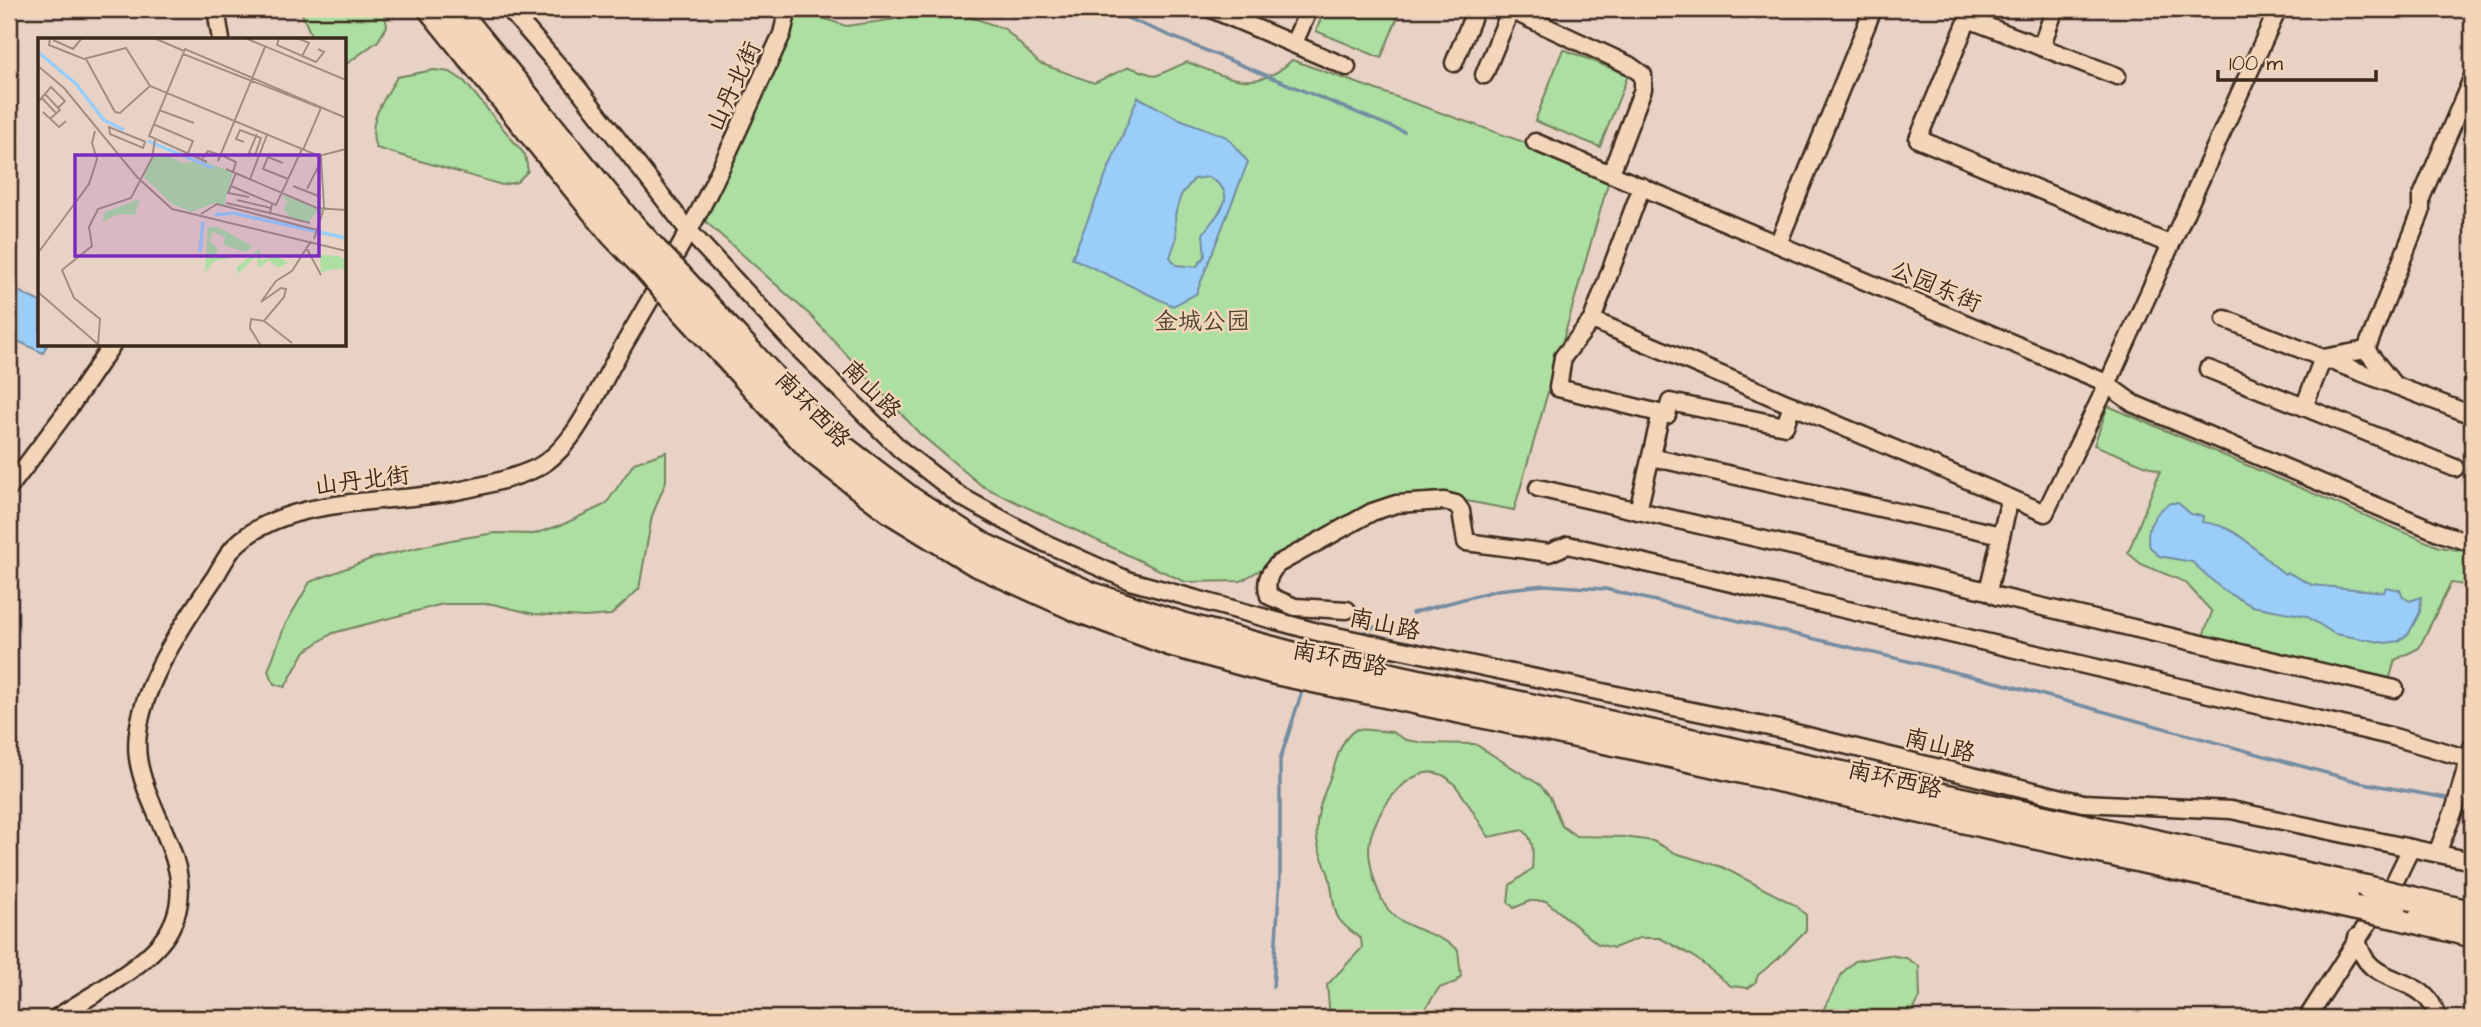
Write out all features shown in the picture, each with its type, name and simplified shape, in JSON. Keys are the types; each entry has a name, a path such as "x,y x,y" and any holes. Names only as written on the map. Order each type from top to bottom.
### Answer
{"highway":[{"name":"南环西路","path":"430,9 612,234 650,259 828,436 911,499 985,546 1091,594 1180,624 1293,654 1383,683 2472,935"},
{"name":"南环西路","path":"456,9 628,220 650,259"},
{"name":"南环西路","path":"674,284 813,452 891,512 974,563 1078,610 1171,644 1273,671 1383,683 2368,888 2472,913"}],"street":[{"path":"216,9 221,38"},
{"name":"南山路","path":"509,9 577,86 688,230 798,348 901,450 960,496 1045,543 1130,581 1289,626 1783,730 2083,803 2231,810 2472,861"},
{"name":"山丹北街","path":"56,1018 150,954 164,939 174,921 180,902 179,873 138,760 138,735 144,705 155,677 234,548 270,524 303,510 453,492 523,473 546,462 571,435 688,230 782,34 788,9"},
{"path":"1210,9 1347,67"},
{"path":"1294,43 1309,9"},
{"path":"1454,63 1476,9"},
{"path":"1484,75 1510,9 1629,65 1643,75 1643,89 1611,173"},
{"path":"1778,244 1873,9"},
{"path":"2041,47 2055,9"},
{"path":"1592,320 2045,513 2107,385 2278,9"},
{"path":"2117,76 1968,19 1918,139 2169,244"},
{"path":"2366,351 2421,212 2420,198 2472,79"},
{"name":"公园东街","path":"1535,142 2107,385 2134,404 2443,534 2472,543"},
{"path":"1642,186 1592,320 1563,357 1558,388 1667,415 1670,402 1785,426 1792,405"},
{"path":"2225,319 2472,415"},
{"path":"9,488 111,346"},
{"path":"2323,358 2366,351"},
{"path":"2366,351 2394,385"},
{"path":"2304,407 2323,358"},
{"path":"2208,369 2455,468"},
{"path":"1637,511 1661,413"},
{"path":"1651,457 2001,535"},
{"path":"1538,488 1988,591 1996,596 2395,689"},
{"path":"1988,591 2010,498"},
{"path":"1346,610 1295,607 1269,597 1268,578 1278,564 1371,512 1396,504 1444,501 1456,504 1461,511 1465,542 1549,553 1568,545 2394,737 2469,760 2455,808 2437,853"},
{"path":"1289,626 1295,607"},
{"path":"2307,1018 2394,883 2411,848"},
{"path":"2357,937 2365,962 2374,971 2418,988 2430,1000 2438,1018"}],"green space":[{"path":"300,9 384,9 387,26 378,41 346,64 346,38 312,38"},
{"path":"1325,9 1401,9 1381,58 1316,31"},
{"name":"金城公园","path":"799,10 846,26 954,11 1005,29 1039,63 1094,83 1129,67 1156,76 1187,62 1229,77 1254,80 1279,71 1292,60 1611,173 1514,510 1451,498 1328,530 1241,581 1185,582 982,486 919,433 810,315 705,221"},
{"path":"1563,49 1628,75 1600,147 1535,121"},
{"path":"434,70 450,72 464,81 525,155 528,171 517,182 502,185 376,148 373,138 375,120 397,77"},
{"path":"2108,406 2439,547 2472,552 2472,586 2451,583 2419,648 2395,660 2388,684 2202,639 2212,612 2185,582 2141,564 2128,553 2160,471 2094,445"},
{"path":"666,452 666,481 652,516 639,589 611,615 584,617 534,614 493,604 443,604 333,633 305,651 285,687 274,684 268,671 285,625 310,582 373,558 451,540 495,533 534,534 564,524 606,504 634,463"},
{"path":"1357,729 1392,732 1406,740 1424,743 1475,744 1540,785 1550,797 1562,826 1576,836 1624,837 1653,841 1675,853 1722,867 1795,905 1806,915 1806,930 1758,975 1755,983 1748,988 1731,986 1693,956 1660,938 1639,938 1614,948 1598,944 1546,901 1530,901 1514,908 1508,902 1510,885 1532,869 1530,838 1523,830 1489,837 1453,783 1439,774 1425,773 1398,789 1387,803 1371,834 1370,862 1379,892 1391,913 1458,950 1461,976 1456,982 1439,988 1419,1018 1330,1018 1327,985 1362,948 1361,939 1344,925 1336,914 1329,875 1316,830 1324,795 1341,747"},
{"path":"1889,955 1906,958 1919,966 1920,998 1909,1018 1872,1018 1858,1014 1851,1018 1819,1018 1843,972 1855,961"}],"water":[{"path":"1138,97 1177,118 1227,137 1248,162 1196,294 1173,306 1072,258","holes":["1208,177 1224,191 1224,205 1203,234 1205,256 1196,267 1176,265 1170,257 1176,240 1175,215 1181,195 1194,179"]},
{"path":"18,291 38,301 38,346 46,346 43,353 9,337 9,310"},
{"path":"2170,503 2178,503 2191,514 2203,516 2202,522 2228,529 2238,535 2285,574 2287,572 2312,585 2384,592 2386,587 2400,590 2403,597 2410,601 2421,597 2420,612 2409,633 2399,641 2386,643 2335,634 2306,616 2252,606 2223,590 2192,562 2159,556 2150,547 2148,534 2152,522"}],"waterway":[{"path":"1105,9 1404,132"},
{"path":"1412,613 1497,590 1545,585 1605,589 2000,683 2363,783 2452,799"},
{"path":"1359,635 1374,627"},
{"path":"1329,652 1343,643"},
{"path":"1273,987 1280,877 1280,760 1303,688"},
{"path":"2463,801 2472,802"}]}
